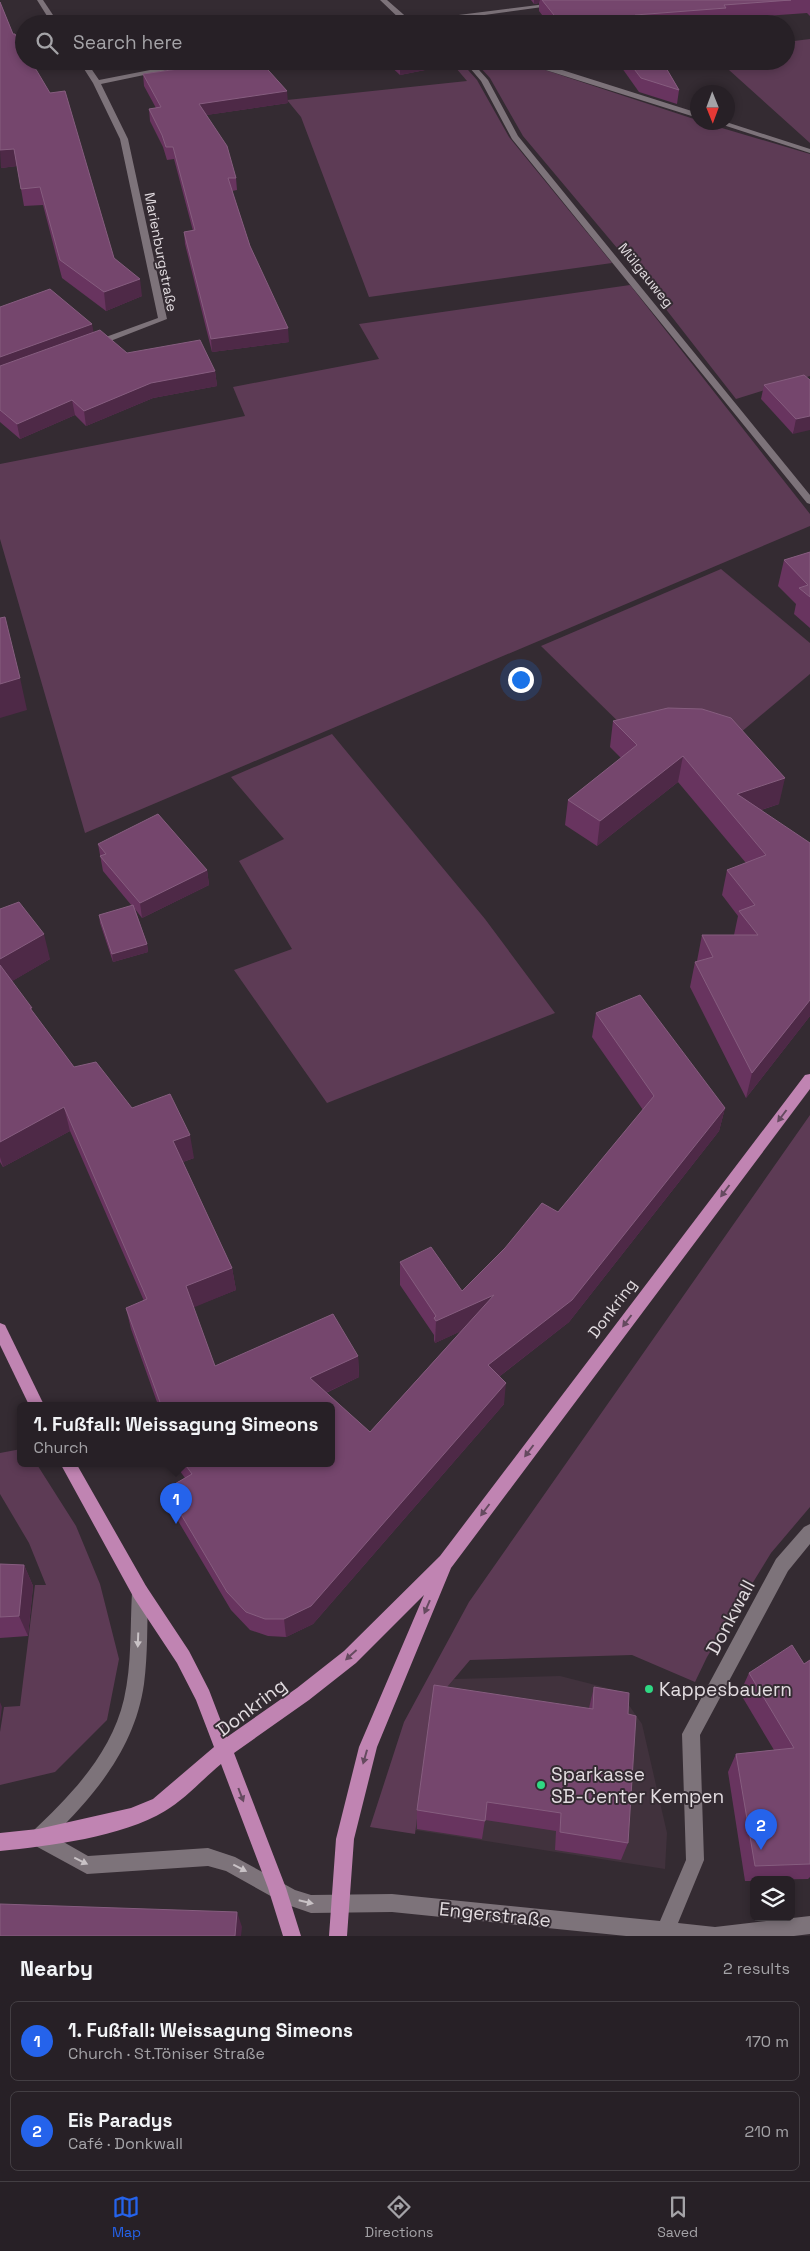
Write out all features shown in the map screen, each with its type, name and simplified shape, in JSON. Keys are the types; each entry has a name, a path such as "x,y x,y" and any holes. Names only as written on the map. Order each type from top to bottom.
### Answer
{"main road":[{"name":"Donkring","path":"292,1936 277,1888 224,1750 303,1694 350,1657 446,1562 810,1079"},
{"path":"0,1330 36,1402"},
{"path":"0,1842 38,1838 132,1817 159,1805 224,1750 203,1696 183,1657 140,1592 70,1467"},
{"name":"Donkring","path":"338,1936 345,1840 368,1747 446,1562"}],"street":[{"path":"40,0 50,15"},
{"path":"383,0 401,15"},
{"path":"475,15 563,4"},
{"name":"Marienburgstraße","path":"82,349 163,319 124,139 97,83 88,70"},
{"path":"97,83 163,70"},
{"name":"Mülgauweg","path":"475,70 484,80 515,137 810,502"},
{"path":"553,70 690,113"},
{"path":"735,128 810,152"},
{"name":"Donkwall","path":"665,1931 695,1860 691,1734 782,1565 810,1532"},
{"path":"38,1838 80,1798 116,1749 133,1699 140,1592"},
{"name":"Engerstraße","path":"38,1838 87,1865 208,1857 229,1863 277,1888 291,1898 311,1904 392,1903 715,1936 810,1924"}],"shaded area":[{"path":"810,39 810,143 729,70 795,70 795,41"},
{"path":"458,70 468,70 477,80 509,137 612,263 369,297 301,117 287,100 467,81"},
{"path":"483,70 545,70 690,118 690,130 729,130 810,154 810,376 736,399 633,267 523,136 490,78"},
{"path":"630,285 810,514 810,526 85,833 0,539 0,464 245,416 233,387 379,359 359,324"},
{"path":"721,569 810,643 810,674 727,744 635,738 541,646"},
{"path":"332,734 485,919 555,1013 327,1103 234,970 292,949 239,861 284,839 231,777"},
{"path":"810,1115 810,1507 771,1553 707,1657 695,1682 632,1655 470,1660 432,1705 415,1834 370,1827 404,1722 469,1602"},
{"path":"17,1450 17,1467 39,1467 76,1526 100,1584 119,1659 107,1720 55,1772 0,1785 0,1732 4,1707 20,1706 35,1585 46,1585 29,1543 0,1494 0,1453"},
{"path":"560,1676 619,1691 642,1724 667,1833 665,1869 415,1830 432,1705 454,1679"}],"building":[{"path":"542,0 791,0 724,5 726,8 635,15 554,15"},
{"path":"0,2 13,34 15,34 15,70 36,70 50,93 65,91 114,258 140,279 104,292 60,260 40,187 21,189 14,149 0,150"},
{"path":"171,70 268,70 287,91 199,104 227,146 236,178 228,178 250,246 288,328 211,339 184,232 195,230 173,147 166,147 149,109 161,107 143,74"},
{"path":"635,70 667,70 679,90 641,78"},
{"path":"50,289 92,324 0,357 0,307"},
{"path":"100,330 127,353 200,340 215,371 151,383 84,411 72,400 17,424 0,410 0,366"},
{"path":"804,375 810,380 810,416 796,419 764,385"},
{"path":"810,552 810,597 799,588 808,585 784,560"},
{"path":"5,617 20,678 0,684 0,618"},
{"path":"668,708 702,709 731,718 785,778 737,794 810,843 810,1000 752,1073 695,962 713,957 702,935 758,935 739,911 755,905 727,870 766,855 683,756 600,821 568,800 637,745 613,721"},
{"path":"158,814 207,870 140,903 100,856 106,854 98,844"},
{"path":"19,902 44,934 0,959 0,909"},
{"path":"133,905 147,944 112,954 99,915"},
{"path":"0,965 74,1067 96,1062 132,1108 170,1094 190,1135 173,1141 232,1268 186,1286 215,1366 333,1314 358,1356 310,1378 370,1432 494,1295 436,1321 434,1318 436,1316 400,1262 431,1247 462,1291 505,1248 542,1203 558,1212 654,1096 596,1013 640,995 725,1108 572,1300 488,1365 506,1383 311,1606 284,1619 265,1619 246,1612 227,1592 166,1489 192,1474 187,1467 335,1467 335,1402 160,1402 126,1308 147,1299 64,1107 0,1142"},
{"path":"0,1564 24,1565 19,1616 0,1617"},
{"path":"792,1645 804,1664 810,1660 810,1864 755,1866 736,1754 794,1748 749,1673"},
{"path":"434,1685 593,1709 594,1687 629,1693 628,1714 636,1716 628,1843 560,1832 561,1813 487,1802 485,1821 417,1810"},
{"path":"0,1904 237,1912 235,1936 0,1936"}],"place":[{"name":"1. Fußfall: Weissagung Simeons","path":"176,1524"},
{"name":"Kappesbauern","path":"649,1689"},
{"name":"Sparkasse SB-Center Kempen","path":"541,1785"},
{"name":"Eis Paradys","path":"761,1850"}]}
